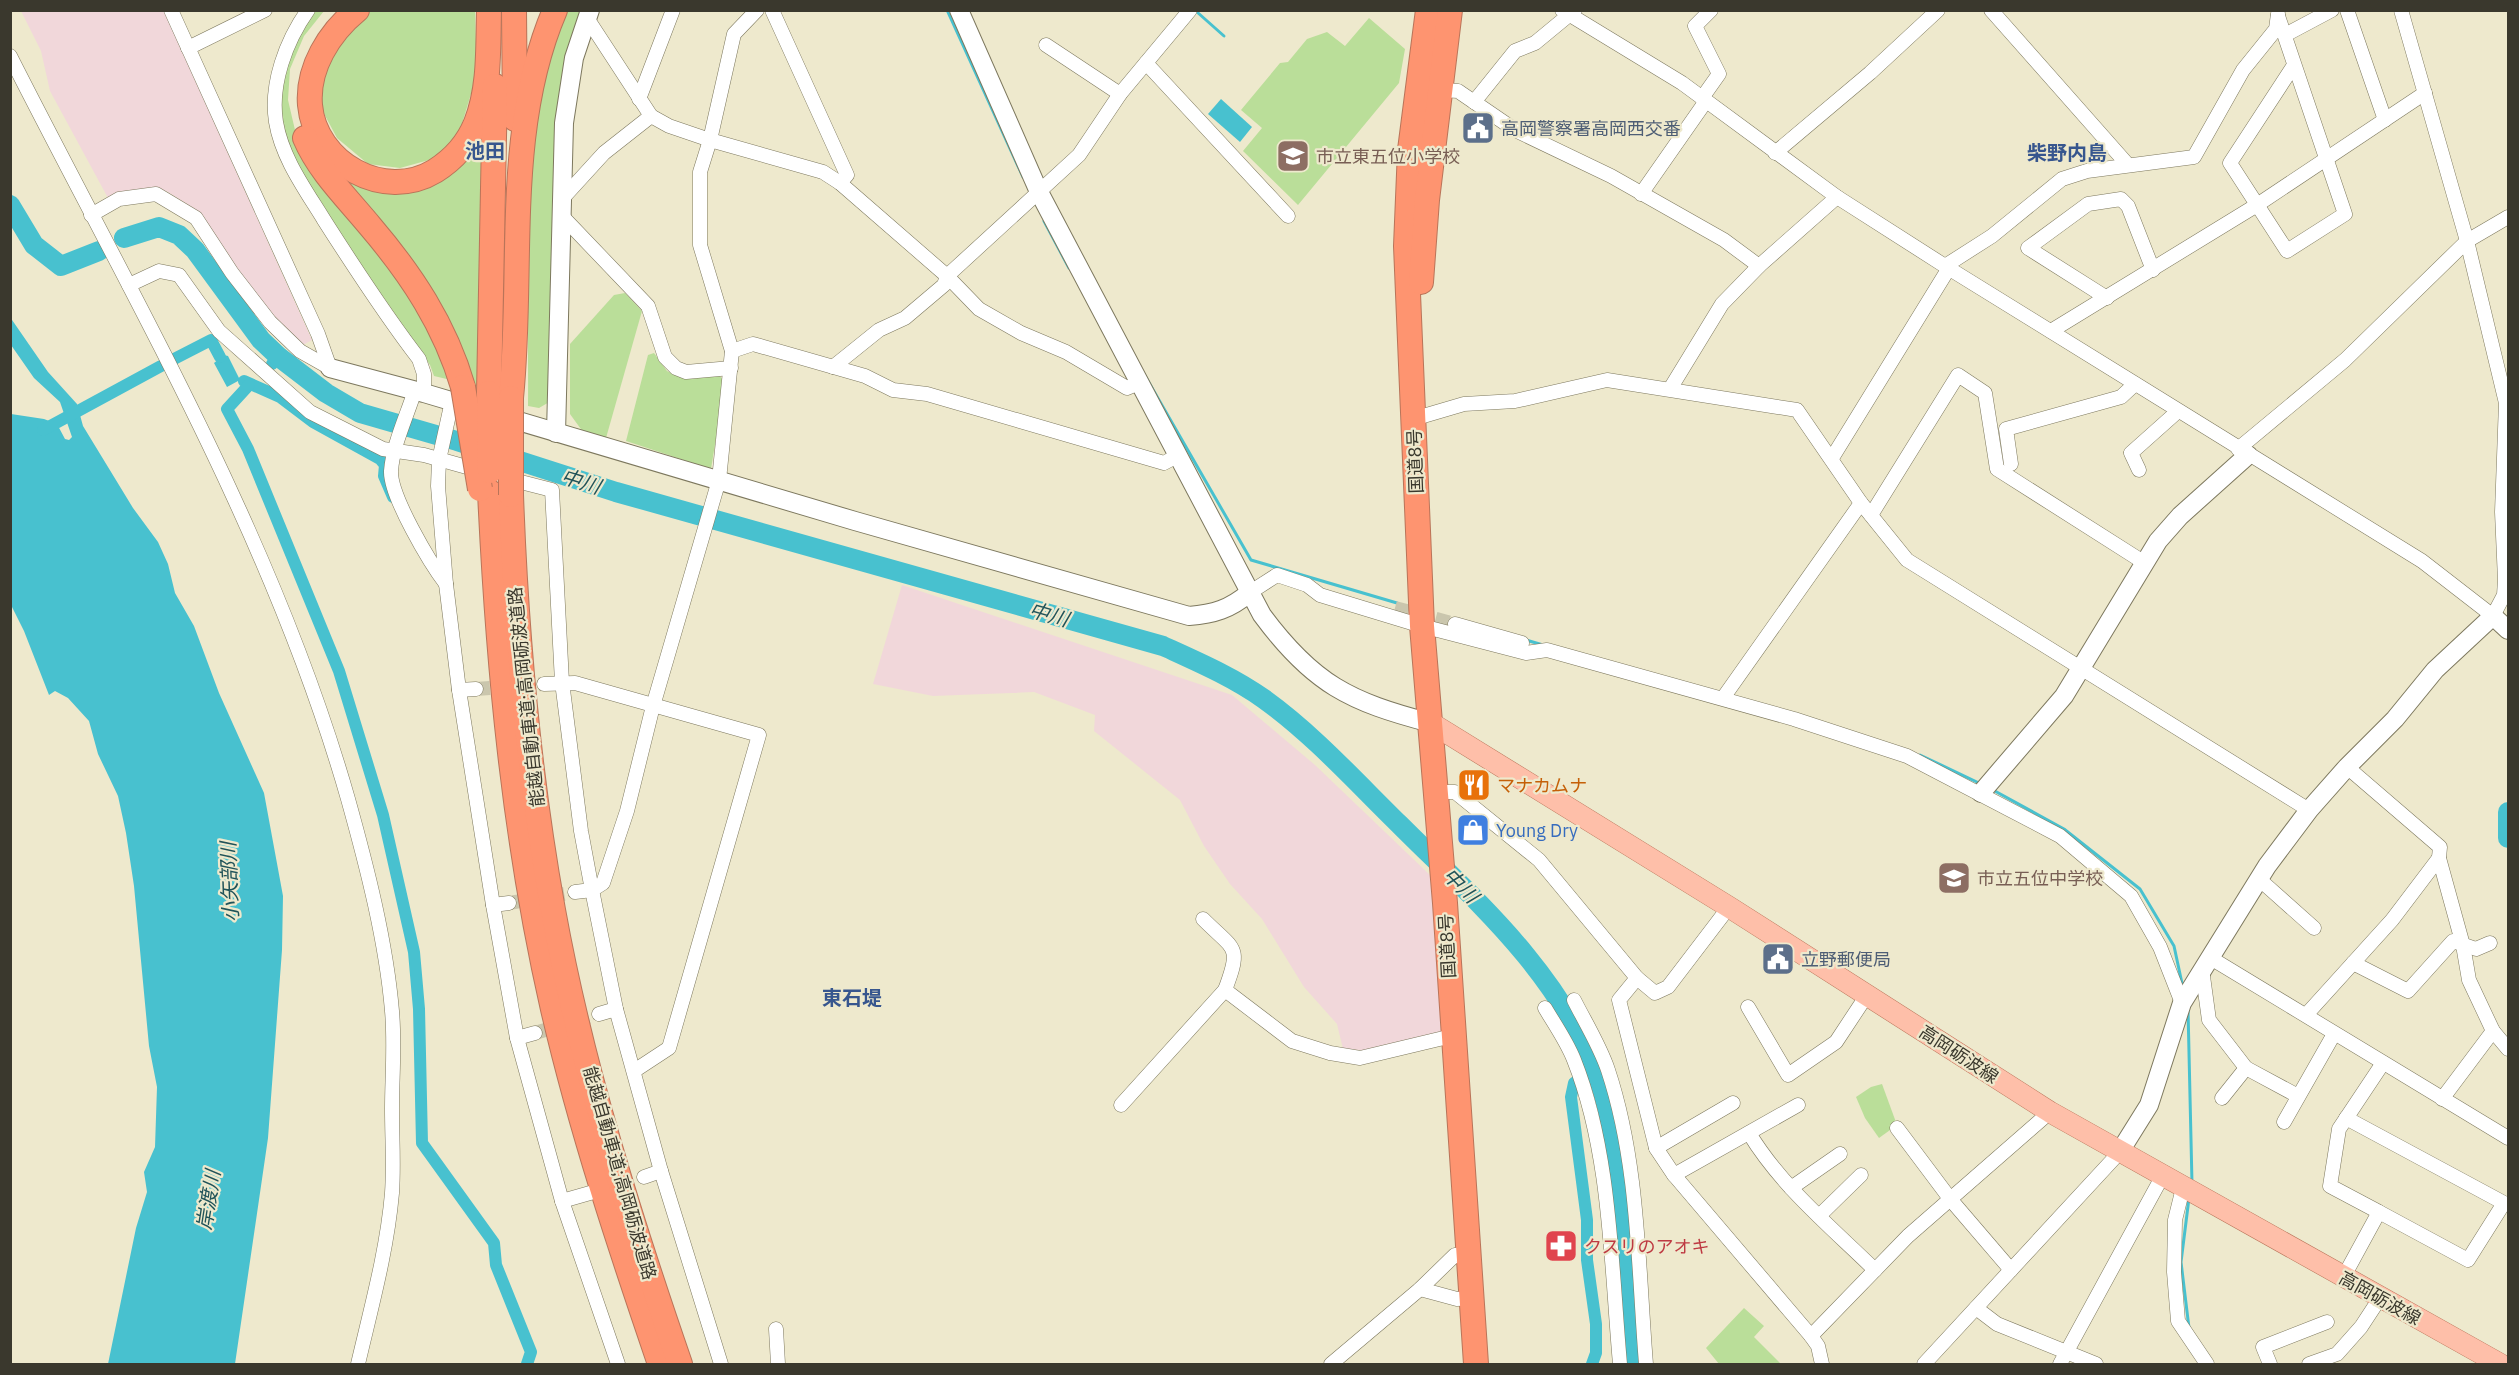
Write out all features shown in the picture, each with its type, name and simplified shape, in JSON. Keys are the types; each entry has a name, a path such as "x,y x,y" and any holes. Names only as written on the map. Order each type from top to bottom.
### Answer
{"highway":[{"path":"336,10 317,33 302,64 296,97 301,128 322,168 393,254 426,302 450,349 455,402 494,492"},
{"path":"357,10 338,28 320,57 310,88 313,120 328,150 350,169 364,177 397,183 416,180 439,168 460,151 468,138 482,101 491,10"},
{"name":"能越自動車道;高岡砺波道路","path":"491,10 500,395"},
{"name":"能越自動車道;高岡砺波道路","path":"514,10 515,116 489,602 534,914 556,1019 605,1200 660,1365"},
{"path":"500,395 526,122 541,49 555,10"},
{"name":"国道8号","path":"1428,10 1410,150 1406,246 1422,626 1445,903 1452,1036 1476,1365"},
{"name":"国道8号","path":"1413,419 1427,200 1450,10"},
{"name":"能越自動車道;高岡砺波道路","path":"494,492 520,663 539,827 553,912 594,1089 622,1189 680,1365"}],"main road":[{"name":"高岡砺波線","path":"1431,723 1729,907 2050,1112 2119,1153 2502,1365 2508,1355"}],"street":[{"path":"171,10 318,334 330,368"},
{"path":"188,48 265,10"},
{"path":"308,10 287,46 280,70 275,120 281,144 297,177 419,359 424,374 420,391 406,417 391,473 402,506 429,561 446,584"},
{"path":"639,99 673,10"},
{"path":"575,892 592,890 603,883 627,811 653,706 719,480 732,351 700,245 700,172 710,140 734,34 757,10"},
{"path":"772,10 847,175 840,183"},
{"path":"958,10 1039,192 1249,593 1280,639 1331,686 1380,709 1431,723"},
{"path":"833,367 879,330 906,318 944,285 947,276 1079,155 1120,94 1190,10"},
{"path":"1641,194 1719,74 1695,26 1711,10"},
{"path":"1775,153 1870,74 1938,10"},
{"path":"1991,10 2128,165"},
{"path":"2285,35 2332,10"},
{"path":"2347,10 2385,120"},
{"path":"1924,1365 2119,1153 2149,1105 2182,1003 2259,879 2308,810 2347,767 2396,719 2435,670 2493,616 2504,595 2507,403 2466,241 2401,10"},
{"path":"1474,102 1515,51 1535,43 1569,12 1682,83 1837,197 2177,412 2422,561 2508,630"},
{"path":"1832,458 1947,267 1992,236 2062,179 2087,171 2194,157 2243,70 2276,29 2278,13"},
{"path":"2278,13 2345,214 2287,251 2230,163 2294,65"},
{"path":"556,432 564,123 574,58 589,14"},
{"path":"589,14 651,116 669,126 710,140 823,172 840,183 947,276 979,309 1066,352 1127,388 1139,383"},
{"path":"1046,45 1120,94"},
{"path":"10,56 207,438 275,590 326,722 374,904 392,1011 392,1193 379,1273 358,1365"},
{"path":"1146,63 1288,216"},
{"path":"1442,90 1458,91 1515,130 1611,177 1724,240 1759,266"},
{"path":"2051,331 2257,205 2425,93"},
{"path":"562,207 604,153 651,116"},
{"path":"91,215 119,199 156,194 196,218 232,273 270,322 300,351 330,368 420,391 1189,616 1213,614 1230,608 1277,575 1306,585 1395,608"},
{"path":"1670,389 1722,304 1759,266 1837,197"},
{"path":"2107,298 2028,248 2088,204 2121,199 2128,206 2153,270"},
{"path":"562,207 648,306 665,357 676,368 686,372 731,368"},
{"path":"1981,793 2064,696 2157,541 2243,452 2345,360 2466,241 2508,217"},
{"path":"129,285 159,271 179,275 219,331 310,412 383,448 397,445 552,490 562,682 581,831 592,890 616,1009 661,1172 721,1365"},
{"path":"732,351 753,344 865,376 893,390 927,394 1164,463 1177,456"},
{"path":"1871,515 1958,375 1985,393 1997,469 2137,558"},
{"path":"1413,419 1464,404 1515,401 1607,380 1797,410 1861,503 1907,560 2308,810"},
{"path":"2011,464 2006,429 2121,397 2134,384"},
{"path":"455,402 440,457 438,486 446,584 459,690 493,905 517,1038 562,1201 618,1365"},
{"path":"2139,470 2131,453 2177,412"},
{"path":"1723,698 1861,503"},
{"path":"1306,585 1320,595 1422,626 1526,653 1547,650"},
{"path":"1455,624 1723,698 1907,756 1981,793 2060,836 2131,896 2160,947 2182,1003"},
{"path":"544,684 575,683 759,735 669,1048 634,1071"},
{"path":"459,690 476,689"},
{"path":"2347,767 2440,847 2439,858 2463,945 2469,980 2493,1031 2508,1049"},
{"path":"1436,792 1455,792 1539,860 1637,978 1654,993 1668,987 1729,907"},
{"path":"2306,1015 2392,920 2439,858"},
{"path":"2259,879 2314,928"},
{"path":"493,905 509,903"},
{"path":"1121,1105 1225,990 1237,958 1234,949 1203,919"},
{"path":"2353,963 2408,991 2453,941 2476,949 2490,943"},
{"path":"2206,963 2306,1015 2508,1138"},
{"path":"2206,963 2209,1020 2246,1068 2298,1095"},
{"path":"1637,978 1619,1000 1656,1148 1674,1175 1811,1336 1818,1346 1822,1365"},
{"path":"1225,990 1292,1041 1330,1053 1360,1058 1452,1036"},
{"path":"1748,1007 1788,1076 1836,1042 1867,995"},
{"path":"1574,1000 1607,1068 1620,1115 1630,1170 1646,1365"},
{"path":"1545,1008 1573,1059 1587,1097 1596,1138 1603,1180 1620,1365"},
{"path":"599,1014 616,1009"},
{"path":"2442,1099 2493,1031"},
{"path":"517,1038 535,1033"},
{"path":"2284,1122 2334,1034"},
{"path":"2346,1118 2504,1203 2469,1260 2330,1186 2339,1129 2346,1118 2383,1063"},
{"path":"2222,1098 2246,1068"},
{"path":"1656,1148 1733,1103"},
{"path":"1674,1175 1798,1106"},
{"path":"1811,1336 1875,1270 2050,1112"},
{"path":"1897,1128 1951,1200 2011,1270"},
{"path":"1749,1133 1763,1157 1791,1188 1875,1270"},
{"path":"1791,1188 1840,1154"},
{"path":"644,1177 661,1172"},
{"path":"1819,1216 1861,1175"},
{"path":"2063,1358 2162,1177"},
{"path":"2183,1188 2175,1220 2174,1272 2178,1321 2207,1365"},
{"path":"562,1201 590,1193"},
{"path":"2343,1278 2379,1212"},
{"path":"1331,1365 1420,1289 1455,1255 1468,1254"},
{"path":"1420,1289 1457,1299 1470,1298"},
{"path":"2309,1365 2337,1354 2361,1327 2380,1298"},
{"path":"1976,1308 1997,1324 2063,1358 2096,1365"},
{"path":"2270,1365 2263,1347 2327,1322"},
{"path":"776,1329 778,1365"}],"shaded area":[{"path":"21,11 164,11 312,340 301,346 276,319 240,274 209,226 187,204 166,191 138,189 108,198 50,91 41,51"},
{"path":"902,585 1232,695 1315,765 1432,877 1442,1036 1380,1051 1343,1049 1337,1024 1304,987 1262,919 1230,884 1204,846 1180,800 1094,731 1095,715 1034,692 933,696 873,684"}],"green space":[{"path":"314,11 324,11 304,36 290,69 288,100 302,150 419,306 451,380 434,376 430,365 309,190 289,153 280,117 284,74 293,49"},
{"path":"369,11 475,11 477,74 458,137 440,157 400,168 368,164 337,138 321,108 320,79 354,20"},
{"path":"564,11 585,11 576,35 551,401 539,408 528,406 530,206 540,103 550,55"},
{"path":"1369,18 1405,49 1399,83 1298,205 1243,151 1262,128 1241,110 1280,63 1288,62 1307,39 1327,32 1345,46"},
{"path":"482,129 479,386 469,385 331,167 400,193"},
{"path":"625,293 642,311 606,438 583,432 570,414 570,344 614,295"},
{"path":"654,353 667,371 675,375 720,376 725,383 711,469 626,441 648,355"},
{"path":"1882,1084 1897,1125 1879,1138 1865,1118 1856,1097 1871,1087"},
{"path":"1744,1308 1764,1326 1754,1337 1781,1364 1719,1364 1706,1348"}],"water":[{"path":"1221,99 1252,127 1240,142 1208,114"},
{"path":"10,317 48,372 77,404 83,426 133,508 158,542 168,564 175,593 194,626 219,693 264,793 283,896 282,950 268,1138 235,1364 108,1364 136,1228 147,1192 144,1172 155,1147 157,1087 149,1046 134,886 118,796 98,754 89,721 68,698 55,691 49,695 24,631 11,605 11,414 44,419 57,424 65,439 69,440 72,437 60,402 34,378 11,345"},
{"path":"224,355 228,356 239,378 245,380 243,383 238,381 227,387 214,363"}],"waterway":[{"path":"947,10 1023,177"},
{"path":"1197,12 1224,36"},
{"name":"中川","path":"10,205 34,245 61,266 99,251"},
{"path":"1044,221 1069,268"},
{"name":"中川","path":"124,238 159,227 179,235 195,250 261,340 279,357 326,393 360,413 457,441 616,492 1163,646 1228,677 1264,699 1334,759 1485,909 1537,970 1560,1002 1580,1037 1604,1095 1613,1137 1637,1364"},
{"path":"174,359 211,340 220,357"},
{"path":"272,364 279,357"},
{"path":"43,430 161,366"},
{"path":"1144,374 1251,560 1397,603"},
{"path":"244,381 280,397 313,422 380,459 385,465 384,476 393,497"},
{"path":"249,385 227,409 248,449 339,671 383,815 414,952 419,1009 422,1143 494,1243 496,1265 531,1352 527,1364"},
{"path":"1526,640 1543,645"},
{"path":"1920,755 1979,783"},
{"path":"1993,790 2064,829 2140,889 2174,946 2183,988"},
{"path":"2508,812 2508,838"},
{"path":"2188,1009 2192,1183"},
{"path":"1587,1077 1597,1074"},
{"path":"1577,1081 1574,1083 1571,1097 1587,1220 1587,1260 1596,1324 1596,1353 1592,1364"},
{"path":"2189,1198 2181,1262 2189,1328"}],"tunnel":[{"path":"1395,608 1455,624"},
{"path":"476,689 544,684"},
{"path":"509,903 575,892"},
{"path":"535,1033 599,1014"}],"place":[{"name":"高岡警察署高岡西交番","path":"1478,128"},
{"name":"市立東五位小学校","path":"1293,156"},
{"name":"マナカムナ","path":"1474,785"},
{"name":"Young Dry","path":"1473,830"},
{"name":"市立五位中学校","path":"1954,878"},
{"name":"立野郵便局","path":"1778,959"},
{"name":"クスリのアオキ","path":"1561,1246"}],"district":[{"name":"池田","path":"485,150"},
{"name":"柴野内島","path":"2067,152"},
{"name":"東石堤","path":"852,997"}],"water label":[{"name":"小矢部川","path":"229,882"},
{"name":"岸渡川","path":"208,1200"}]}
